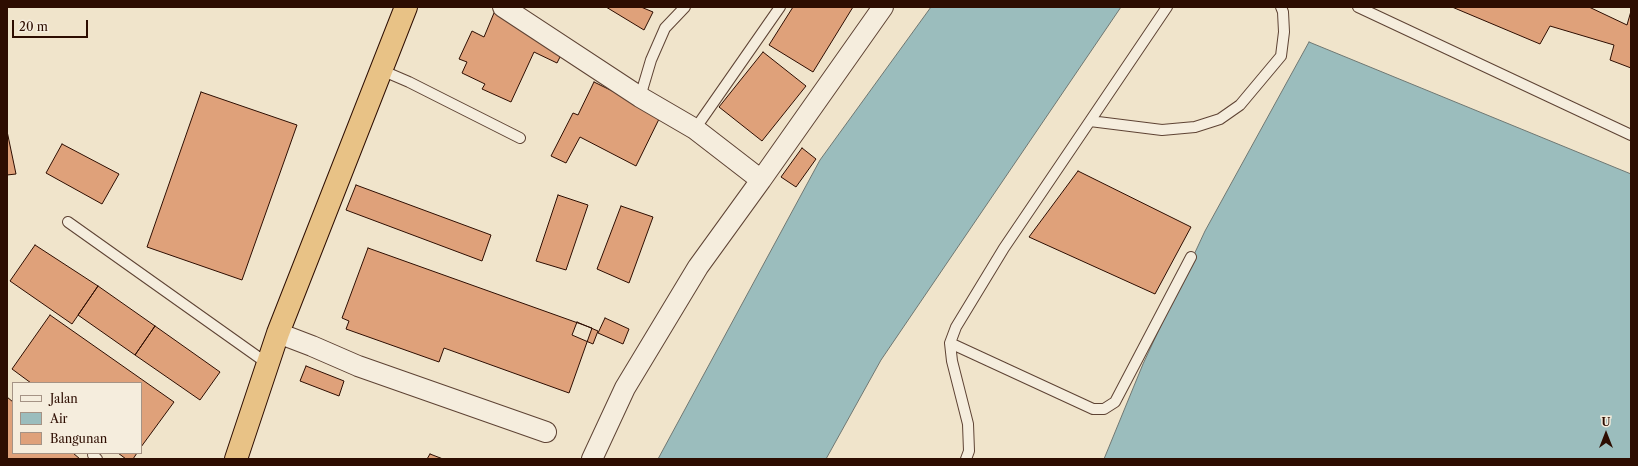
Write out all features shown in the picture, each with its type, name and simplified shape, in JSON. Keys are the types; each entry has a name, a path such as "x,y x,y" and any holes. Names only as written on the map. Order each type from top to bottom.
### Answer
{"highway":[{"path":"236,459 278,333 406,7"}],"street":[{"path":"503,7 640,97 695,129 761,180"},
{"path":"592,459 625,388 690,280 883,7"},
{"path":"278,333 358,366 546,432"}],"lane":[{"path":"640,97 651,60 665,28 685,7"},
{"path":"695,129 780,7"},
{"path":"966,459 968,451 968,424 952,361 950,343 956,327 1004,248 1167,7"},
{"path":"1090,121 1162,130 1195,127 1220,120 1240,105 1281,56 1284,32 1283,12 1281,7"},
{"path":"1358,7 1631,135"},
{"path":"381,70 409,82 520,138"},
{"path":"68,222 268,364"},
{"path":"950,343 1093,409 1104,409 1115,402 1191,257"}],"water":[{"path":"931,7 1121,7 881,360 826,459 658,459 820,160"},
{"path":"1309,42 1631,174 1631,459 1104,459 1143,364 1205,231"}],"building":[{"path":"606,7 641,7 653,12 644,30"},
{"path":"793,7 853,7 813,72 769,45"},
{"path":"1452,7 1589,7 1627,25 1631,11 1631,68 1610,60 1614,45 1550,26 1540,44"},
{"path":"494,13 540,35 564,49 557,63 534,52 511,102 482,89 485,84 462,73 467,62 459,59 472,31 484,37"},
{"path":"763,52 806,86 762,141 719,107"},
{"path":"594,82 661,115 636,166 580,137 566,163 551,156 573,113 578,115"},
{"path":"201,92 297,125 242,280 147,247"},
{"path":"7,131 16,174 7,175"},
{"path":"62,144 119,174 102,204 46,173"},
{"path":"802,148 816,159 796,187 781,177"},
{"path":"1078,171 1191,227 1155,294 1029,237"},
{"path":"356,185 491,235 482,261 346,210"},
{"path":"558,195 588,205 566,270 536,261"},
{"path":"621,206 653,217 629,283 597,269"},
{"path":"35,245 98,286 72,324 10,281"},
{"path":"368,248 592,328 569,393 444,348 439,362 346,329 349,321 342,318"},
{"path":"98,286 155,326 135,355 78,315"},
{"path":"50,315 174,402 142,446 142,382 30,382 12,369"},
{"path":"605,318 629,329 623,344 598,333"},
{"path":"577,322 598,331 593,344 572,335"},
{"path":"155,326 220,372 200,400 135,355"},
{"path":"306,366 344,381 339,396 300,381"},
{"path":"7,397 12,401 12,454 74,454 80,459 7,459"},
{"path":"119,454 136,454 133,459 126,459"},
{"path":"430,454 443,459 427,459"}]}
